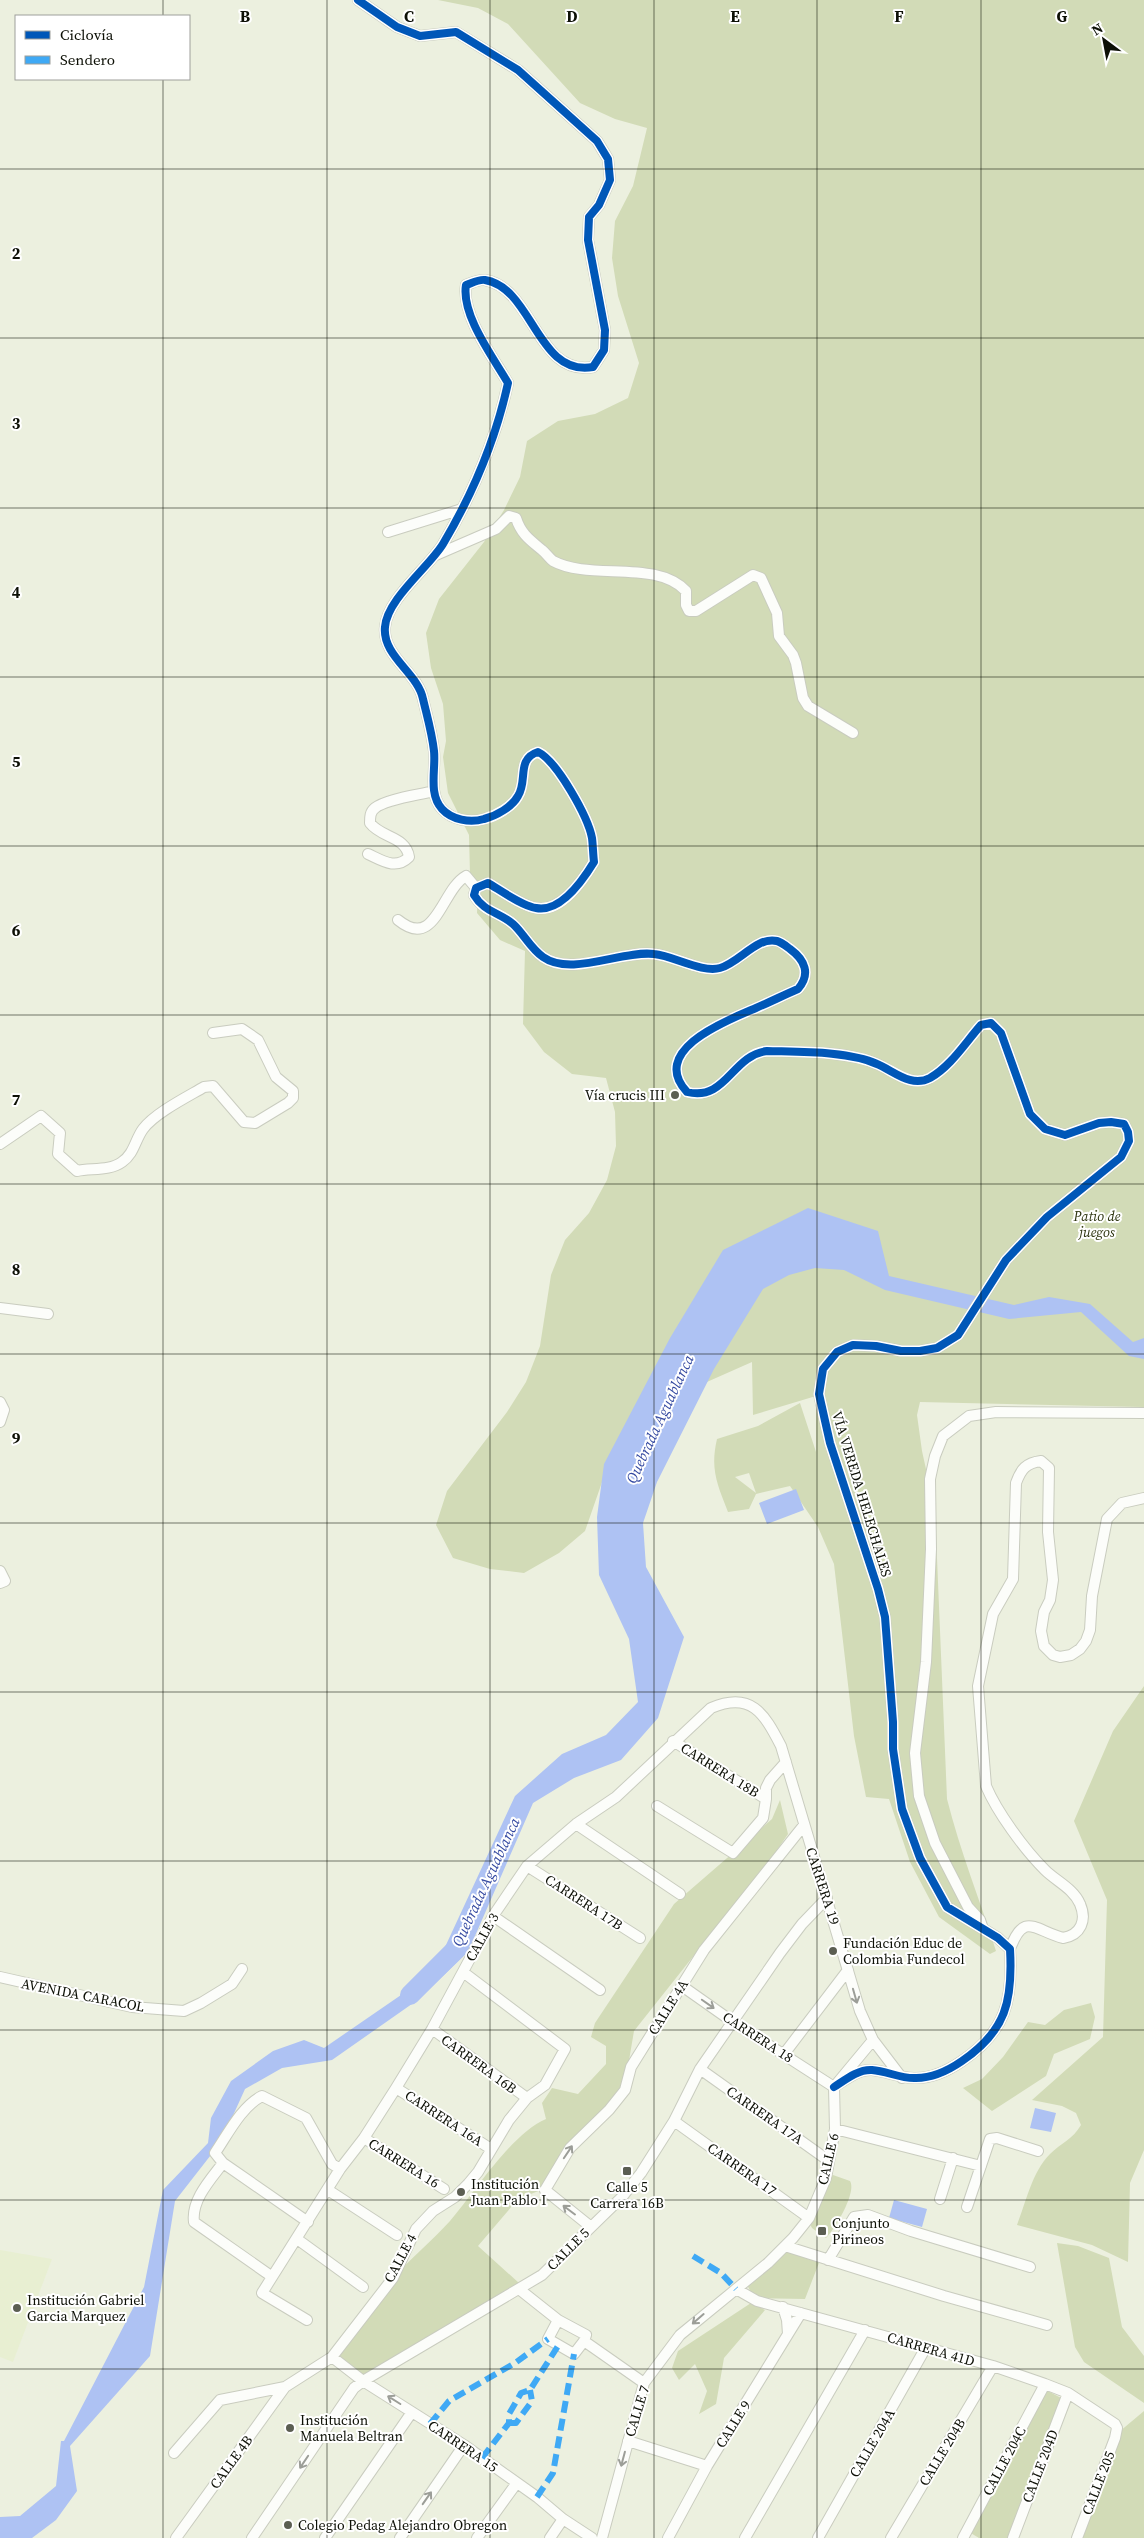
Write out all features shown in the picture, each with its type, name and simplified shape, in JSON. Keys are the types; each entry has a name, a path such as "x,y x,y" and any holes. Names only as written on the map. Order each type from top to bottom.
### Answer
{"street":[{"path":"358,0 396,27 420,36 456,32 518,70 597,141 608,159 610,180 599,205 589,217 588,240 605,330 604,350 593,367 581,369 566,365 550,349 523,310 502,286 483,280 466,285 464,296 472,320 508,382 495,429 462,509 442,546 394,603 385,627 390,648 422,689 434,752 434,791 442,809 462,821 484,819 505,810 519,796 524,764 530,754 538,752 546,756 582,815 592,836 594,862 571,894 554,905 537,909 488,883 476,888 466,876 460,880 445,904 427,926 419,930 408,928 398,920"},
{"path":"388,532 462,509"},
{"path":"433,556 496,529 509,516 516,518 519,529 532,544 553,560 574,567 625,572 677,582 686,591 686,605 689,611 696,611 753,575 761,578 777,613 780,636 793,654 803,698 808,706 853,733"},
{"path":"368,854 392,865 402,864 409,856 408,848 400,841 375,830 370,823 371,814 375,808 385,803 434,791"},
{"name":"VÍA VEREDA HELECHALES","path":"476,888 474,895 480,906 513,924 538,953 558,964 579,964 638,952 681,960 706,969 719,968 734,962 766,940 778,941 797,954 806,965 805,981 798,989 733,1016 710,1028 683,1053 679,1060 677,1077 687,1092 698,1095 710,1091 723,1084 745,1058 755,1052 767,1051 853,1056 877,1063 912,1081 929,1078 945,1067 981,1025 991,1023 1001,1033 1030,1114 1045,1130 1065,1136 1099,1123 1124,1124 1128,1132 1129,1141 1121,1157 1048,1217 1006,1260 958,1335 937,1348 920,1351 901,1351 876,1346 853,1345 837,1352 823,1369 819,1394 830,1443 878,1589 885,1617 894,1722 893,1749 902,1809 920,1858 947,1907 983,1929 1010,1949"},
{"path":"0,1144 41,1116 60,1133 58,1154 77,1171 111,1167 122,1162 130,1155 143,1129 153,1120 204,1087 213,1086 244,1122 255,1123 293,1098 293,1091 276,1077 258,1040 242,1029 213,1033"},
{"path":"0,1308 48,1314"},
{"path":"0,1402 4,1410 0,1422"},
{"path":"983,1929 980,1920 968,1907 935,1843 919,1796 915,1752 926,1662 931,1549 930,1479 936,1456 943,1436 969,1416 996,1412 1144,1413"},
{"path":"834,2087 852,2075 870,2070 902,2078 918,2078 949,2069 974,2052 991,2037 1002,2020 1008,2003 1011,1971 1010,1949 1016,1932 1028,1926 1063,1938 1077,1933 1082,1924 1081,1905 1076,1897 1044,1870 991,1798 986,1786 978,1686 993,1614 1013,1579 1016,1532 1014,1498 1021,1469 1031,1462 1041,1461 1049,1468 1051,1479 1048,1532 1053,1580 1050,1600 1042,1621 1041,1637 1044,1646 1053,1655 1060,1657 1071,1655 1086,1641 1090,1630 1092,1596 1107,1518 1122,1503 1144,1498"},
{"path":"0,1571 5,1581 0,1583"},
{"name":"CALLE 3","path":"307,2320 262,2293 340,2169 364,2138 432,2030 493,1916 527,1866 576,1824 616,1797 673,1741 711,1708 727,1701 744,1702 766,1717"},
{"name":"CARRERA 19","path":"766,1717 786,1762 860,2011 873,2040 902,2078"},
{"name":"CARRERA 18B","path":"673,1741 766,1800"},
{"path":"657,1806 733,1853 763,1818 766,1788 770,1780 786,1762"},
{"path":"576,1824 680,1894"},
{"name":"CALLE 4A","path":"591,2227 547,2194 545,2190 570,2148 609,2110 625,2090 631,2067 704,1950 804,1825"},
{"name":"CARRERA 17B","path":"527,1866 640,1938"},
{"name":"CALLE 5","path":"252,2538 354,2388 542,2275 622,2197 641,2173 674,2121 700,2069 780,1953 802,1924 827,1898"},
{"path":"493,1916 600,1990"},
{"name":"AVENIDA CARACOL","path":"0,1977 132,2007 184,2011 201,2004 232,1984 242,1969"},
{"path":"784,2054 848,1970"},
{"name":"CALLE 4","path":"285,2387 332,2357 393,2278 416,2229 433,2211 455,2197 478,2172 509,2120 527,2098 545,2085 565,2049 463,1972"},
{"name":"CARRERA 18","path":"682,1986 733,2022 834,2087"},
{"name":"CARRERA 16B","path":"432,2030 527,2098"},
{"path":"834,2087 873,2040"},
{"name":"CARRERA 17A","path":"700,2069 829,2161"},
{"name":"CALLE 6","path":"736,2289 785,2246 809,2218 826,2178 835,2128 834,2087"},
{"name":"CARRERA 16A","path":"396,2088 491,2149"},
{"path":"308,2222 217,2158 215,2153 239,2118 256,2099 262,2096 306,2118 332,2164 340,2169"},
{"name":"CARRERA 17","path":"674,2121 809,2218"},
{"path":"835,2128 981,2166"},
{"name":"CARRERA 16","path":"364,2138 444,2189"},
{"path":"967,2207 990,2139 993,2138 1038,2151"},
{"path":"940,2199 953,2158"},
{"path":"224,2163 203,2189 193,2213 194,2222 271,2276"},
{"path":"328,2190 397,2235"},
{"path":"828,2260 854,2217 868,2215 912,2231 1030,2267"},
{"path":"297,2239 363,2287"},
{"path":"785,2246 1007,2315 1047,2325"},
{"path":"519,2289 558,2320 586,2335 584,2341 574,2354 548,2340 558,2320"},
{"name":"CARRERA 41D","path":"736,2289 757,2301 865,2330 925,2349 993,2366 1045,2384 1068,2393 1115,2424 1117,2428"},
{"name":"CALLE 7","path":"602,2538 644,2383 680,2335 736,2289"},
{"path":"783,2307 787,2320 788,2334"},
{"name":"CALLE 9","path":"668,2538 707,2466 801,2313"},
{"path":"745,2538 865,2330"},
{"path":"584,2341 644,2383"},
{"name":"CALLE 204A","path":"818,2538 925,2349"},
{"name":"CARRERA 15","path":"332,2357 363,2381 464,2446 537,2497 563,2520 592,2538"},
{"name":"CALLE 204B","path":"891,2538 993,2366"},
{"name":"CALLE 204C","path":"968,2536 1045,2384"},
{"path":"174,2454 220,2400 285,2387"},
{"name":"CALLE 4B","path":"180,2537 285,2387"},
{"name":"CALLE 204D","path":"1013,2538 1068,2393"},
{"path":"325,2538 412,2412"},
{"name":"CALLE 205","path":"1077,2538 1117,2428"},
{"path":"628,2441 707,2466"},
{"path":"400,2538 464,2446"},
{"path":"477,2538 516,2484"},
{"path":"550,2538 563,2520"}],"shaded area":[{"name":"Institución Gabriel Garcia Marquez","path":"0,2250 52,2259 13,2362 0,2357"}],"green space":[{"name":"Patio de juegos","path":"438,0 1144,0 1144,1407 920,1402 917,1415 922,1451 935,1510 947,1799 996,1951 990,1954 939,1917 910,1862 889,1799 866,1797 854,1736 834,1564 818,1527 790,1486 756,1494 749,1509 728,1512 718,1485 714,1459 717,1439 758,1426 800,1403 816,1452 816,1396 753,1415 752,1362 682,1393 608,1465 585,1531 559,1553 524,1573 490,1569 453,1558 436,1525 447,1491 507,1412 526,1382 540,1346 551,1275 565,1240 589,1213 607,1180 616,1146 615,1112 606,1078 572,1074 544,1052 523,1024 525,951 500,940 477,913 478,894 470,874 469,835 448,793 443,757 446,741 443,704 431,668 426,633 439,599 484,542 504,510 520,477 527,441 558,421 595,414 628,398 639,363 618,296 612,258 615,221 633,186 647,128 615,119 580,103 508,24 478,8","holes":["749,1473 756,1493 735,1477"]},
{"path":"1144,1686 1144,2150 1130,2183 1128,2262 1092,2245 1017,2225 1030,2188 1044,2161 1071,2137 1081,2125 1076,2113 1062,2106 1032,2100 1103,2037 1107,1900 1074,1821 1113,1731"},
{"path":"780,1800 788,1834 634,2031 624,2090 541,2190 518,2199 478,2246 519,2283 364,2378 333,2357 385,2287 450,2221 507,2150 533,2126 546,2119 542,2103 552,2088 578,2094 606,2064 606,2046 591,2037 595,2023 674,1904 772,1819"},
{"path":"1091,2003 1095,2017 1090,2039 1054,2054 1046,2076 992,2111 963,2088 982,2079 1003,2057 1028,2022 1045,2025 1064,2010"},
{"path":"833,2175 850,2181 851,2186 844,2210 835,2227 826,2238 812,2228 809,2222 829,2177"},
{"path":"1057,2243 1078,2246 1109,2258 1122,2327 1144,2356 1144,2403 1084,2362 1075,2347"},
{"path":"796,2244 822,2255 805,2299 754,2298 746,2283"},
{"path":"751,2303 765,2310 724,2358 716,2404 699,2414 707,2391 695,2364 679,2380 672,2368 678,2351"},
{"path":"1044,2389 1063,2399 1011,2538 979,2538 969,2532"},
{"path":"1144,2411 1144,2538 1081,2538 1119,2432"}],"water":[{"path":"808,1208 878,1231 889,1276 1014,1305 1049,1297 1090,1304 1133,1342 1144,1338 1144,1359 1129,1356 1081,1312 1009,1319 885,1290 844,1270 815,1268 789,1275 763,1289 714,1369 657,1482 643,1523 646,1567 684,1637 658,1718 621,1760 574,1778 533,1803 468,1952 419,1999 332,2060 282,2068 245,2089 221,2142 175,2201 150,2356 70,2446 77,2491 56,2520 32,2538 0,2538 0,2517 20,2516 56,2486 61,2441 64,2441 144,2287 163,2190 208,2143 211,2118 231,2081 273,2051 304,2040 324,2048 433,1973 515,1796 562,1754 606,1735 638,1702 629,1639 599,1575 597,1517 604,1464 670,1338 723,1250"},
{"path":"796,1489 804,1510 767,1524 759,1503"},
{"path":"1035,2108 1056,2113 1051,2132 1030,2128"},
{"path":"894,2200 927,2209 922,2227 889,2218"}],"waterway":[{"name":"Quebrada Aguablanca","path":"410,1995 453,1952"}],"marked path":[{"path":"693,2256 721,2273 736,2289"},
{"path":"430,2424 449,2401 515,2363 548,2339"},
{"path":"482,2458 509,2423 509,2414 521,2393 530,2390 558,2346"},
{"path":"537,2497 553,2473 574,2354"},
{"path":"509,2423 516,2423 532,2401 530,2390"}],"cycle path":[{"path":"358,0 397,27 420,36 456,32 518,70 597,141 608,159 610,180 599,205 589,217 588,240 605,330 604,350 593,367 574,366 559,359 547,346 514,298 501,286 485,280 466,285 468,309 473,322 479,336 508,383 490,445 464,506 437,553 393,605 387,616 385,627 389,647 415,681 423,699 434,751 435,796 446,813 462,820 473,821 489,818 503,810 512,804 518,796 527,760 531,755 538,752 546,757 554,766 571,790 585,817 592,838 594,862 570,894 554,905 536,908 518,901 488,883 476,888 474,895 478,901 513,924 538,953 554,962 582,964 641,954 654,954 713,969 727,965 762,942 777,941 795,953 803,963 805,973 798,989 728,1020 696,1039 684,1050 677,1063 678,1077 687,1092 700,1093 711,1090 745,1060 755,1054 767,1051 838,1054 877,1064 909,1080 923,1081 945,1067 981,1025 991,1023 1001,1033 1030,1114 1045,1129 1065,1135 1099,1123 1111,1122 1124,1124 1128,1132 1129,1141 1121,1157 1047,1217 1006,1260 958,1335 937,1348 920,1351 901,1351 876,1346 853,1345 837,1352 823,1369 819,1394 830,1443 878,1589 885,1617 893,1722 893,1749 902,1809 920,1858 947,1907 998,1938 1010,1949 1011,1968 1008,1999 1004,2013 988,2038 977,2050 962,2061 940,2073 922,2078 910,2078 872,2070 862,2071 834,2087"}],"place":[{"name":"Vía crucis III","path":"675,1095"},
{"name":"Fundación Educ de Colombia Fundecol","path":"833,1951"},
{"name":"Calle 5 Carrera 16B","path":"627,2171"},
{"name":"Institución Juan Pablo I","path":"461,2192"},
{"name":"Conjunto Pirineos","path":"822,2231"},
{"name":"Institución Gabriel Garcia Marquez","path":"17,2308"},
{"name":"Institución Manuela Beltran","path":"290,2428"},
{"name":"Colegio Pedag Alejandro Obregon","path":"288,2525"}]}
